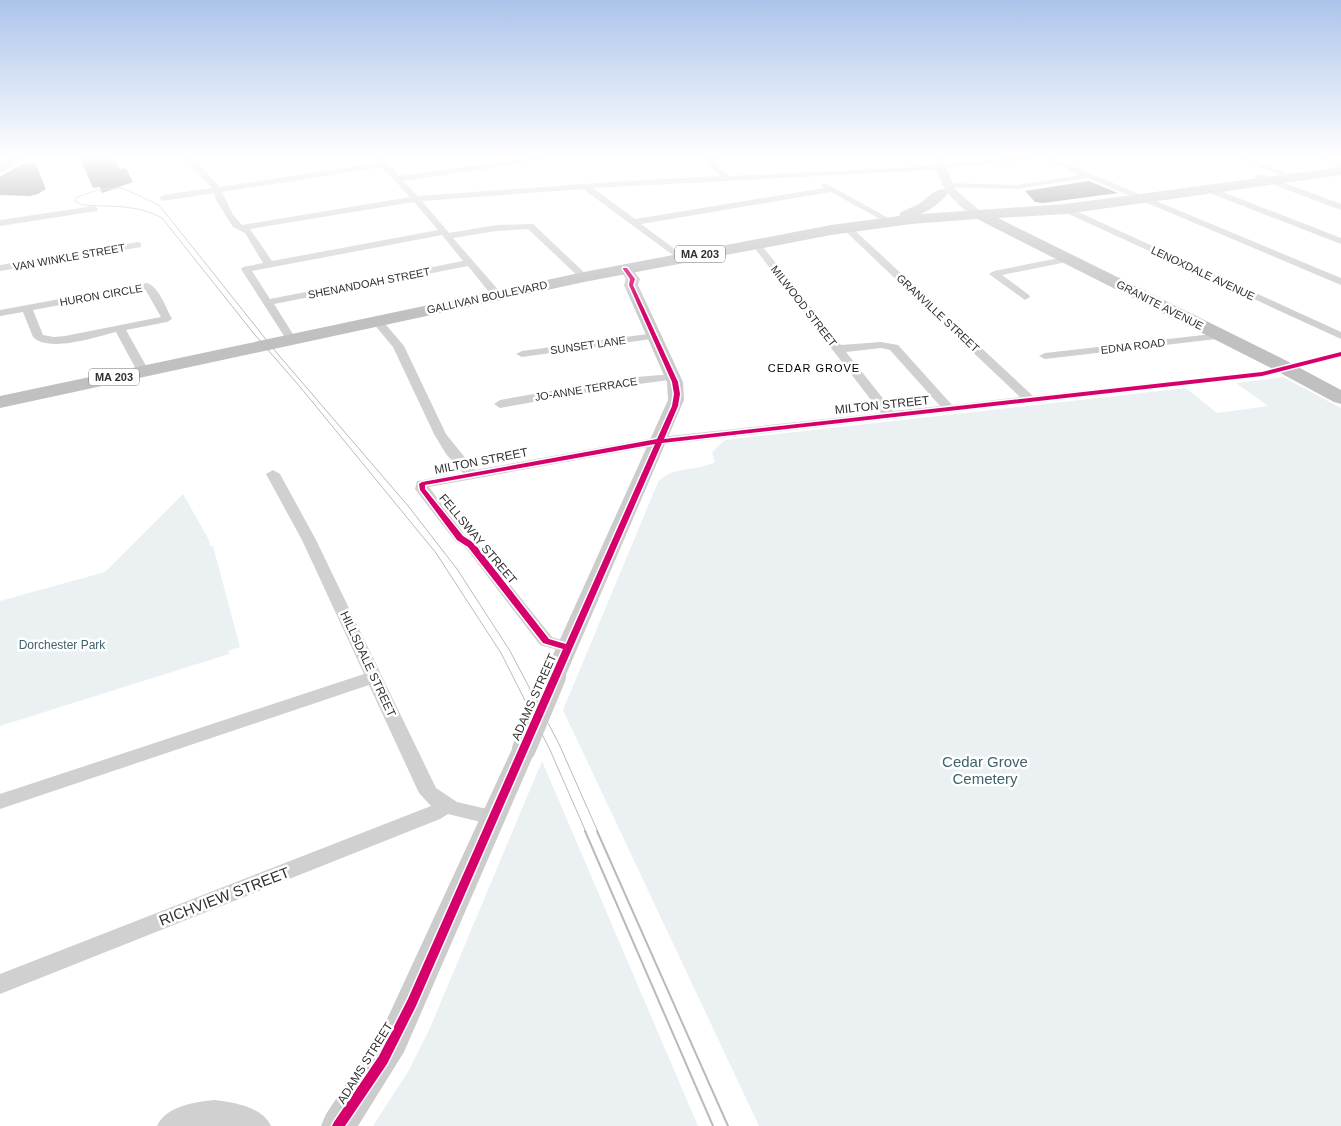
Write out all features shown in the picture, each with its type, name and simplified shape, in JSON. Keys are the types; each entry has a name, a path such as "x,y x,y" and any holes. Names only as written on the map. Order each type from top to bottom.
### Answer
{"highway":[{"path":"890,221 915,211"},
{"name":"GALLIVAN BOULEVARD","path":"977,214 991,211"},
{"name":"GALLIVAN BOULEVARD","path":"0,402 584,276 846,227 890,221 1046,211"},
{"name":"GRANITE AVENUE","path":"977,214 1287,369 1341,398"},
{"path":"632,285 654,268 676,259"}],"main road":[{"path":"965,211 977,214"},
{"path":"619,270 623,281 632,285"},
{"name":"ADAMS STREET","path":"338,1126 393,1041 524,749 676,400 676,388 672,377 632,285"}],"street":[{"path":"0,223 84,211"},
{"path":"227,211 236,225 248,231 269,264"},
{"path":"243,227 345,211"},
{"path":"426,211 497,295"},
{"path":"619,211 676,259"},
{"path":"635,222 706,211"},
{"path":"870,211 890,221"},
{"name":"LENOXDALE AVENUE","path":"1068,211 1341,336"},
{"path":"1170,211 1341,282"},
{"path":"1263,211 1341,241"},
{"path":"291,339 246,269 445,234 530,226 584,276"},
{"name":"GRANVILLE STREET","path":"846,227 1030,400"},
{"name":"MILWOOD STREET","path":"756,244 888,415"},
{"name":"VAN WINKLE STREET","path":"0,268 138,245"},
{"path":"1025,297 994,274 1069,259"},
{"name":"SHENANDOAH STREET","path":"268,302 469,263"},
{"name":"HURON CIRCLE","path":"0,313 27,308 148,286 167,319 64,340 43,339 37,336 27,308"},
{"path":"377,321 398,346 443,440 470,474"},
{"path":"119,328 143,371"},
{"name":"SUNSET LANE","path":"522,354 655,336"},
{"name":"EDNA ROAD","path":"1045,356 1221,336"},
{"path":"838,349 881,345 894,347 949,408"},
{"name":"MILTON STREET","path":"427,483 659,441 1262,374 1341,354"},
{"name":"JO-ANNE TERRACE","path":"500,404 624,382 672,377"},
{"name":"HILLSDALE STREET","path":"273,474 309,540 426,786 434,798 446,806 464,812 493,817"},
{"name":"FELLSWAY STREET","path":"427,483 422,484 422,488 460,538 472,546 546,641 568,648"},
{"path":"0,802 374,677"},
{"name":"RICHVIEW STREET","path":"0,984 426,817 446,806"},
{"path":"170,1126 187,1118 213,1113 238,1116 258,1126"}],"green space":[{"name":"Cedar Grove Cemetery","path":"1283,377 1341,408 1341,1126 759,1126 563,710 658,482 671,473 715,462 712,452 725,440 1186,388 1217,413 1268,406 1236,383"},
{"name":"Dorchester Park","path":"183,494 209,540 210,546 213,546 240,647 228,651 229,654 0,726 0,601 105,572"},
{"path":"542,761 698,1126 373,1126 409,1070 430,1028"}],"tram line":[{"path":"144,211 162,218 255,335 301,388 436,553 501,653 550,750 586,832"},
{"path":"163,211 276,352 409,507 457,569 510,651 559,744 598,832"},
{"path":"585,831 713,1126"},
{"path":"597,831 728,1126"}],"cycle path":[{"path":"338,1126 383,1060 412,1002 675,406 677,394 675,382 631,285 633,279 625,269"},
{"path":"568,648 546,641 471,545 460,538 422,489 422,484 659,441 1262,374 1341,354"}],"district":[{"name":"CEDAR GROVE","path":"814,368"}]}
